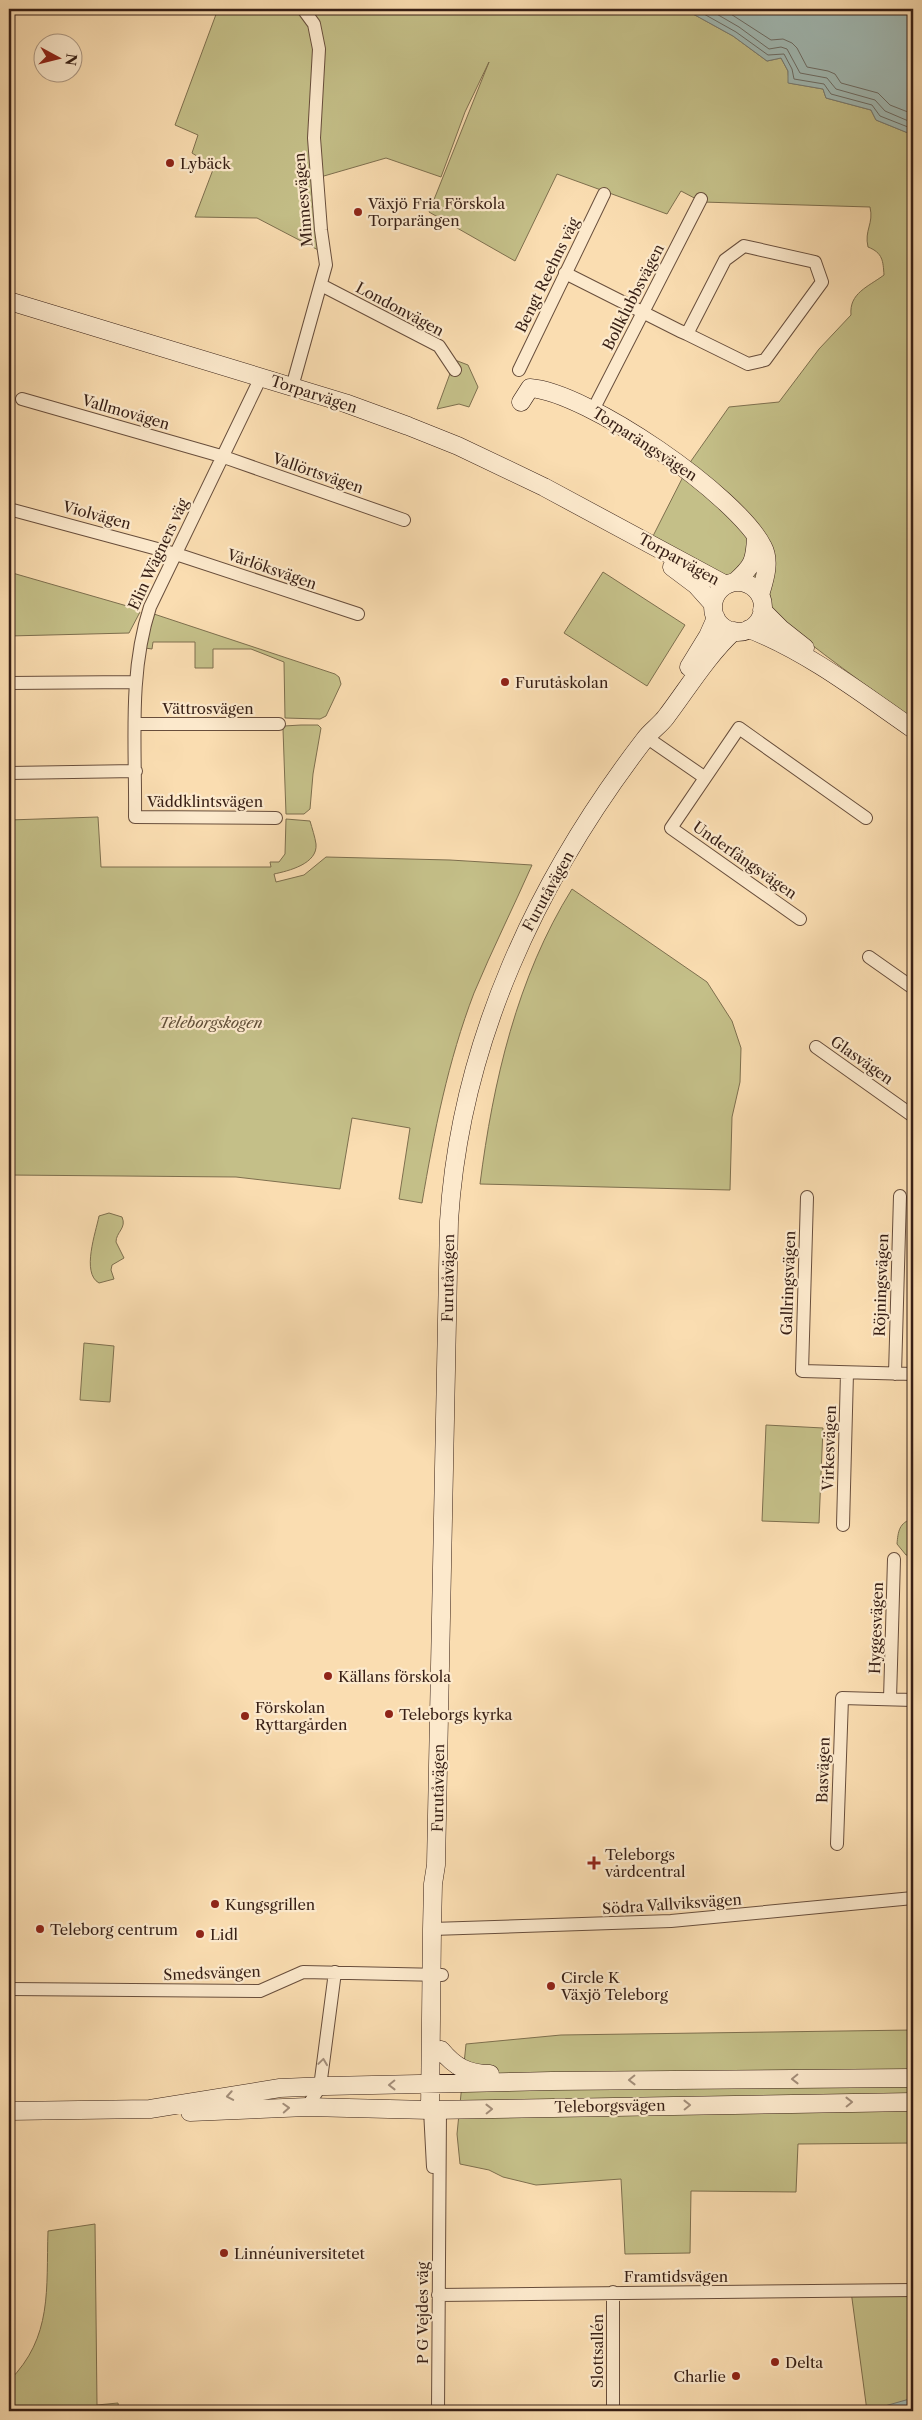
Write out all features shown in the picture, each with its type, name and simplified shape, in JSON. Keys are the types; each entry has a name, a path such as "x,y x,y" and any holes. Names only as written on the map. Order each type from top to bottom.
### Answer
{"street":[{"name":"Minnesvägen","path":"292,387 326,265 321,230 314,138 320,49 314,24 303,9"},
{"name":"Bengt Reehns väg","path":"519,370 604,194"},
{"name":"Bollklubbsvägen","path":"593,410 701,199"},
{"path":"565,273 686,334 748,364 766,360 822,282 815,262 744,246 724,260 686,334"},
{"name":"Londonvägen","path":"321,285 439,346 454,370"},
{"name":"Torparvägen","path":"9,301 345,403 458,446 544,487 606,521 731,583"},
{"name":"Elin Wägners väg","path":"135,817 135,682 144,626 150,608 221,456 261,377"},
{"name":"Torparängsvägen","path":"521,402 530,388 540,389 593,410 703,481 742,520 764,548 767,560 761,602"},
{"name":"Vallmovägen","path":"22,399 221,456"},
{"name":"Vallörtsvägen","path":"221,456 404,520"},
{"name":"Violvägen","path":"9,509 176,554"},
{"name":"Torparvägen","path":"606,521 689,580 714,611"},
{"path":"756,537 755,555 750,569 716,595 714,611 721,625 774,640 845,682 913,729"},
{"name":"Vårlöksvägen","path":"176,554 358,614"},
{"path":"731,583 750,585 781,629 845,682"},
{"path":"741,630 756,623 761,602"},
{"name":"Furutåvägen","path":"434,2096 437,1929 433,1884 436,1865 449,1221 457,1148 481,1047 502,983 532,915 577,838 646,737 658,713 699,652 714,611"},
{"name":"Furutåvägen","path":"646,737 665,718 720,644 741,630"},
{"path":"9,683 135,682"},
{"name":"Vättrosvägen","path":"136,724 279,724"},
{"name":"Underfångsvägen","path":"800,918 671,828 704,777 739,728 866,818"},
{"path":"646,737 704,777"},
{"path":"9,773 136,771"},
{"name":"Väddklintsvägen","path":"135,817 276,818"},
{"path":"869,957 913,988"},
{"name":"Glasvägen","path":"816,1047 913,1116"},
{"name":"Röjningsvägen","path":"895,1374 900,1196"},
{"name":"Gallringsvägen","path":"806,1197 802,1371 847,1373"},
{"path":"847,1373 913,1374"},
{"name":"Virkesvägen","path":"843,1524 847,1373"},
{"name":"Hyggesvägen","path":"890,1699 894,1559"},
{"name":"Basvägen","path":"837,1844 842,1698 890,1699"},
{"path":"890,1699 913,1700"},
{"name":"Södra Vallviksvägen","path":"437,1929 671,1921 913,1898"},
{"name":"Smedsvängen","path":"9,1989 260,1991 303,1972 437,1974"},
{"path":"308,2107 320,2086 335,1972"},
{"name":"Furutåvägen","path":"434,2096 441,2050 437,1974"},
{"path":"441,2050 451,2061 467,2071 502,2074 524,2082"},
{"name":"Teleborgsvägen","path":"150,2109 170,2113 308,2107 374,2098 434,2096 524,2082 913,2078"},
{"name":"Teleborgsvägen","path":"9,2111 150,2109 280,2088 320,2086 434,2096 461,2109 913,2102"},
{"name":"P G Vejdes väg","path":"434,2096 441,2166 438,2411"},
{"name":"P G Vejdes väg","path":"434,2096 434,2191 439,2215"},
{"path":"441,2166 445,2153 448,2127 453,2116 461,2109"},
{"name":"Framtidsvägen","path":"438,2295 913,2290"},
{"name":"Slottsallén","path":"613,2292 613,2411"}],"green space":[{"path":"218,9 684,9 733,36 767,61 781,58 788,71 789,83 823,89 826,98 871,110 876,120 913,135 913,719 825,655 774,614 762,593 750,580 724,577 652,538 691,461 729,407 779,402 819,349 851,315 851,307 856,296 884,275 881,258 877,252 868,247 867,236 871,218 870,207 702,202 681,191 667,214 557,174 515,261 429,212 489,62 465,112 441,177 386,158 317,178 324,253 257,218 195,217 214,167 192,153 198,135 175,125"},
{"path":"455,360 468,365 478,387 469,407 459,404 437,409"},
{"path":"9,572 134,608 140,612 129,633 9,636"},
{"path":"603,572 685,625 647,686 564,633"},
{"path":"154,614 335,674 339,677 341,684 326,716 320,719 285,718 284,662 251,649 213,649 213,668 195,668 195,642 153,642 152,649 145,648"},
{"path":"318,725 321,728 313,774 310,809 304,814 286,814 283,729 284,726"},
{"name":"Teleborgskogen","path":"98,817 101,867 271,867 270,862 279,862 285,854 286,819 310,821 316,841 315,851 312,857 301,865 274,874 276,882 304,875 326,857 450,860 532,865 474,993 465,1019 449,1071 422,1203 399,1199 410,1128 352,1118 340,1189 236,1177 9,1175 9,820"},
{"path":"572,889 707,982 732,1021 741,1048 740,1082 732,1117 730,1190 480,1184 492,1107 510,1031 536,958"},
{"path":"109,1213 122,1217 123,1224 116,1242 124,1258 112,1265 111,1270 114,1279 99,1283 91,1271 91,1252 99,1216"},
{"path":"84,1343 114,1346 110,1402 80,1400"},
{"path":"766,1425 823,1428 819,1523 762,1521"},
{"path":"913,1519 913,1556 906,1555 897,1544 902,1525 908,1520"},
{"path":"913,2030 913,2143 798,2144 796,2192 691,2191 690,2253 625,2254 621,2179 536,2185 503,2177 489,2170 460,2164 457,2134 466,2044 561,2035"},
{"path":"95,2224 97,2405 118,2403 119,2411 9,2411 9,2381 23,2364 33,2347 44,2311 48,2231"},
{"path":"851,2291 913,2292 913,2411 867,2411"}],"water":[{"path":"684,9 913,9 913,135 876,120 871,110 826,98 823,89 788,83 788,71 781,58 767,61 733,36"},
{"path":"913,2398 913,2411 867,2411"}],"place":[{"name":"Lybäck","path":"170,163"},
{"name":"Växjö Fria Förskola Torparängen","path":"358,212"},
{"name":"Furutåskolan","path":"505,682"},
{"name":"Källans förskola","path":"328,1676"},
{"name":"Teleborgs kyrka","path":"389,1714"},
{"name":"Förskolan Ryttargården","path":"245,1716"},
{"name":"Teleborgs vårdcentral","path":"594,1863"},
{"name":"Kungsgrillen","path":"215,1904"},
{"name":"Teleborg centrum","path":"40,1929"},
{"name":"Lidl","path":"200,1934"},
{"name":"Circle K Växjö Teleborg","path":"551,1986"},
{"name":"Linnéuniversitetet","path":"224,2253"},
{"name":"Delta","path":"775,2362"},
{"name":"Charlie","path":"736,2376"}]}
